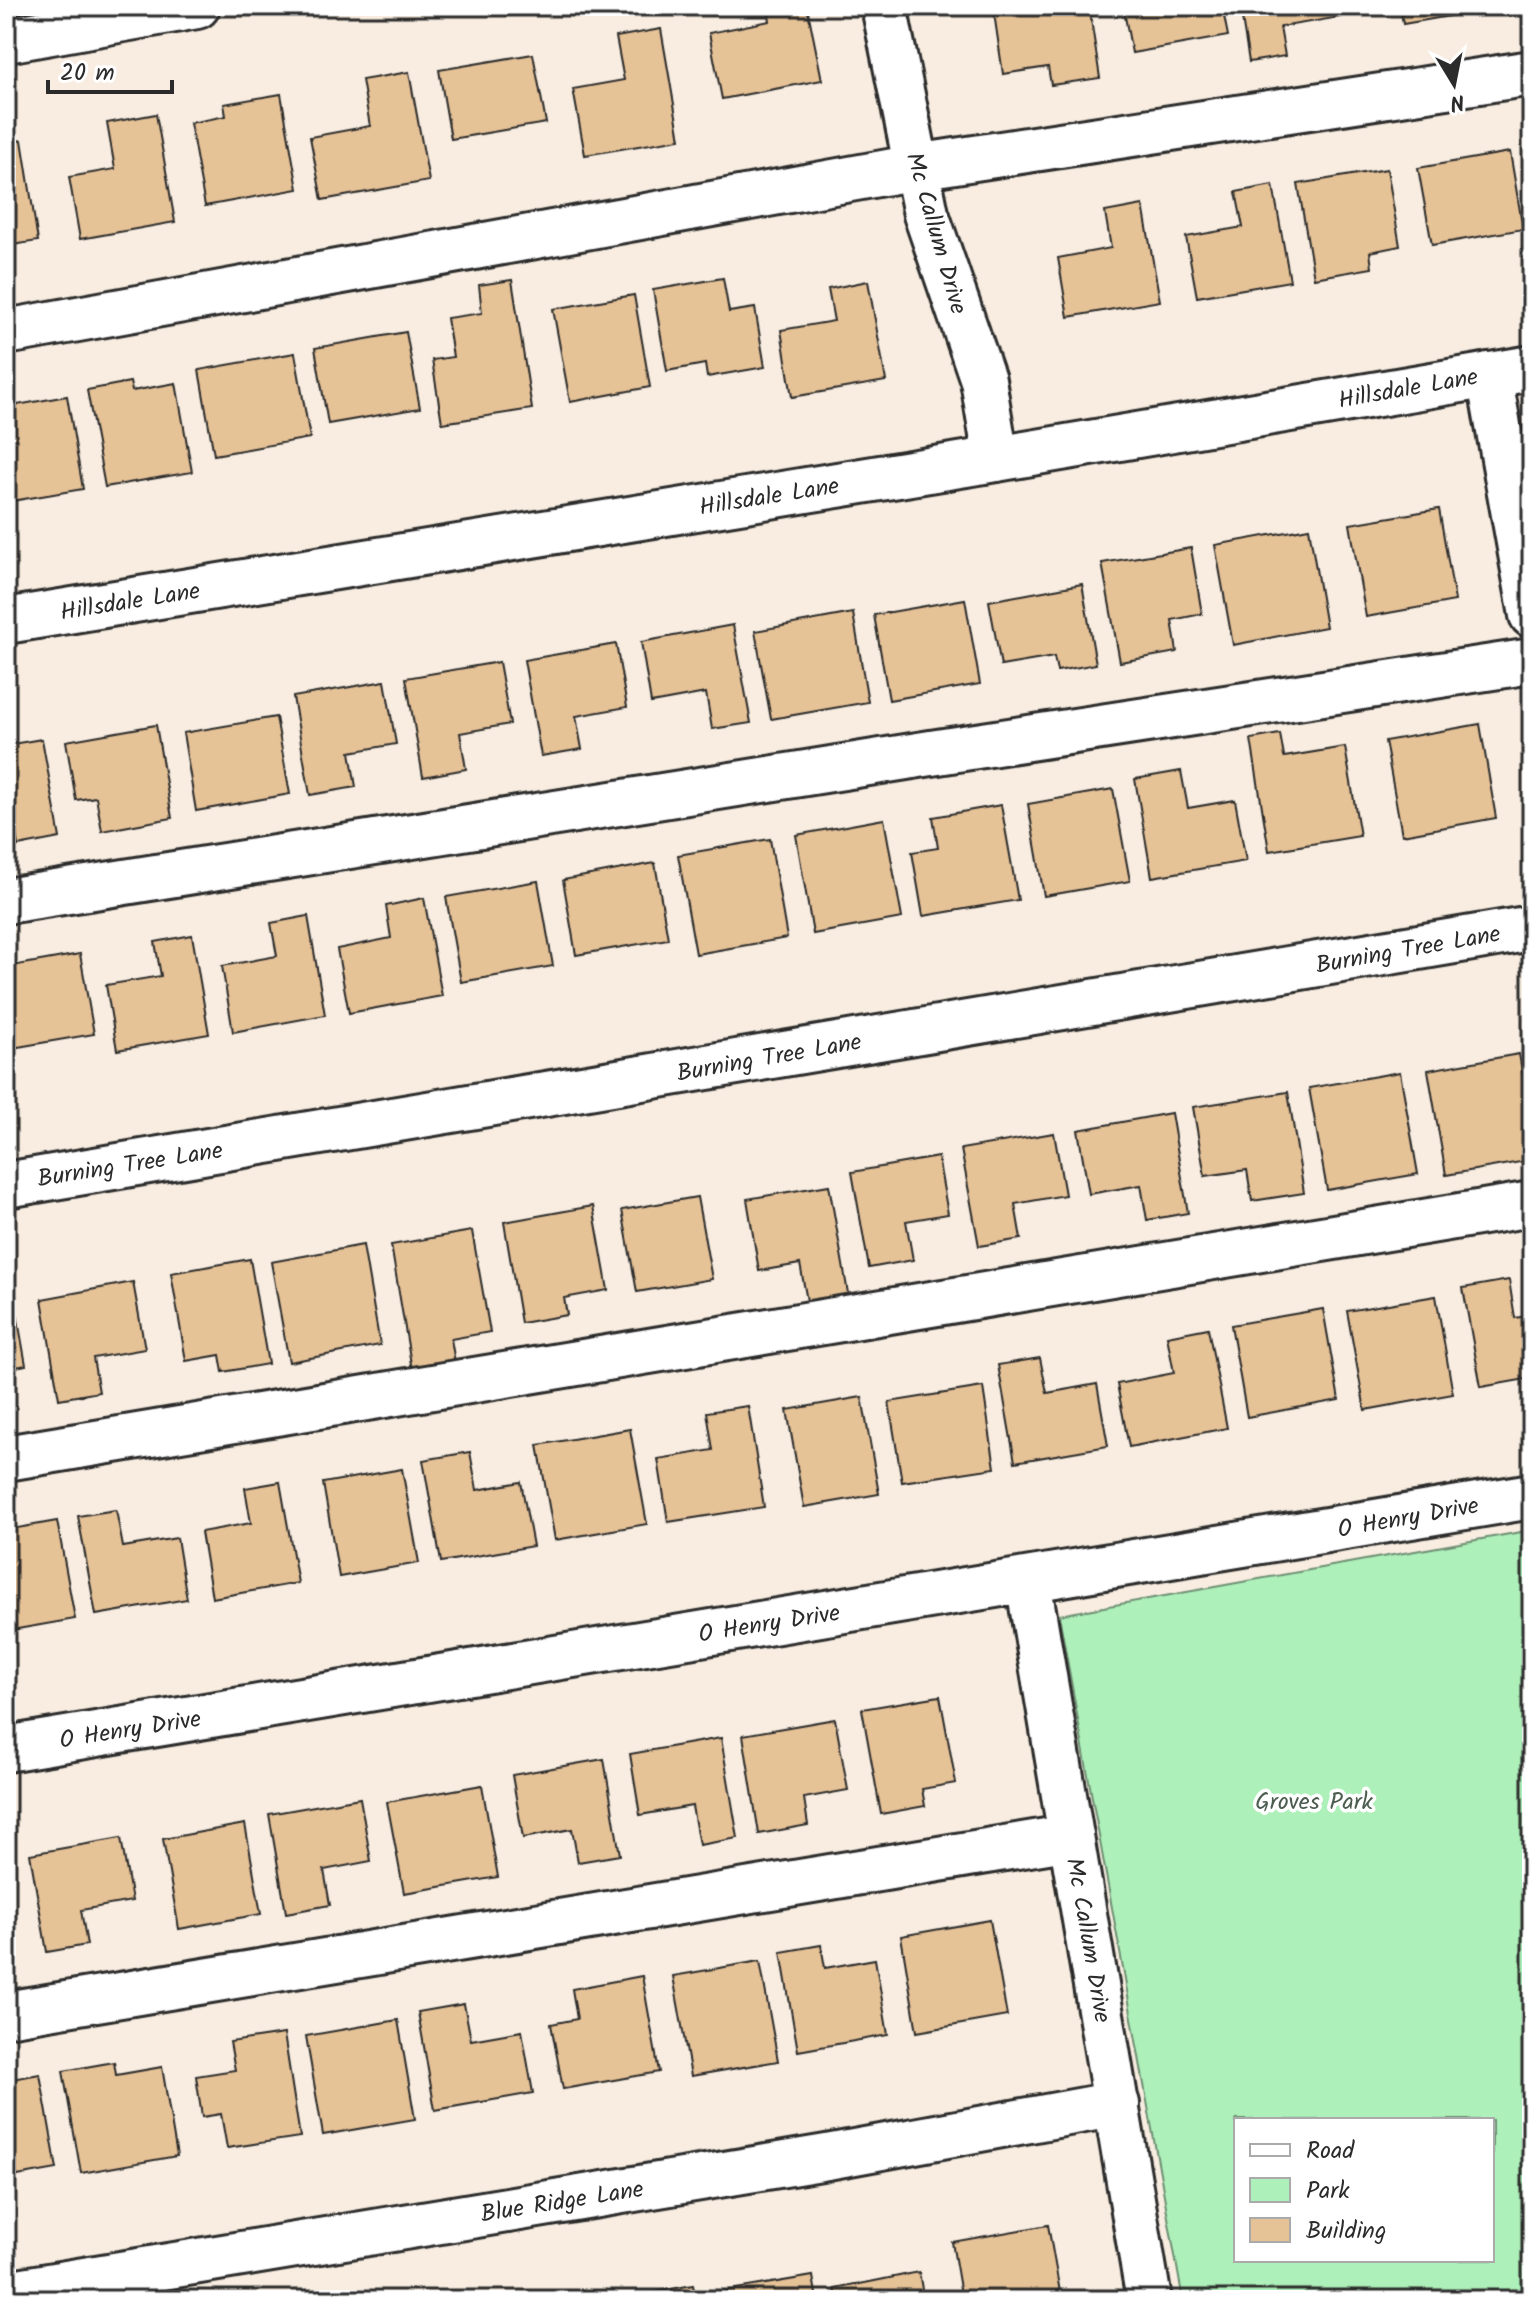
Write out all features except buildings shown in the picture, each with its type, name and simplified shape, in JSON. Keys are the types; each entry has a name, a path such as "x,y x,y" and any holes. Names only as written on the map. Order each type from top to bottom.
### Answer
{"street":[{"path":"21,27 197,6"},
{"name":"Mc Callum Drive","path":"884,6 926,214 983,380 996,459"},
{"path":"6,332 916,167 1532,73"},
{"name":"Hillsdale Lane","path":"6,621 1532,368"},
{"path":"1489,375 1532,615"},
{"path":"6,901 931,753 1532,661"},
{"name":"Burning Tree Lane","path":"6,1185 1532,928"},
{"path":"6,1458 1532,1204"},
{"name":"O Henry Drive","path":"6,1749 1532,1496"},
{"name":"Mc Callum Drive","path":"1028,1581 1149,2300"},
{"path":"6,2014 1071,1837"},
{"name":"Blue Ridge Lane","path":"6,2293 827,2157 1117,2104"}],"green space":[{"name":"Groves Park","path":"1532,1530 1532,2300 1183,2300 1059,1615"}]}
